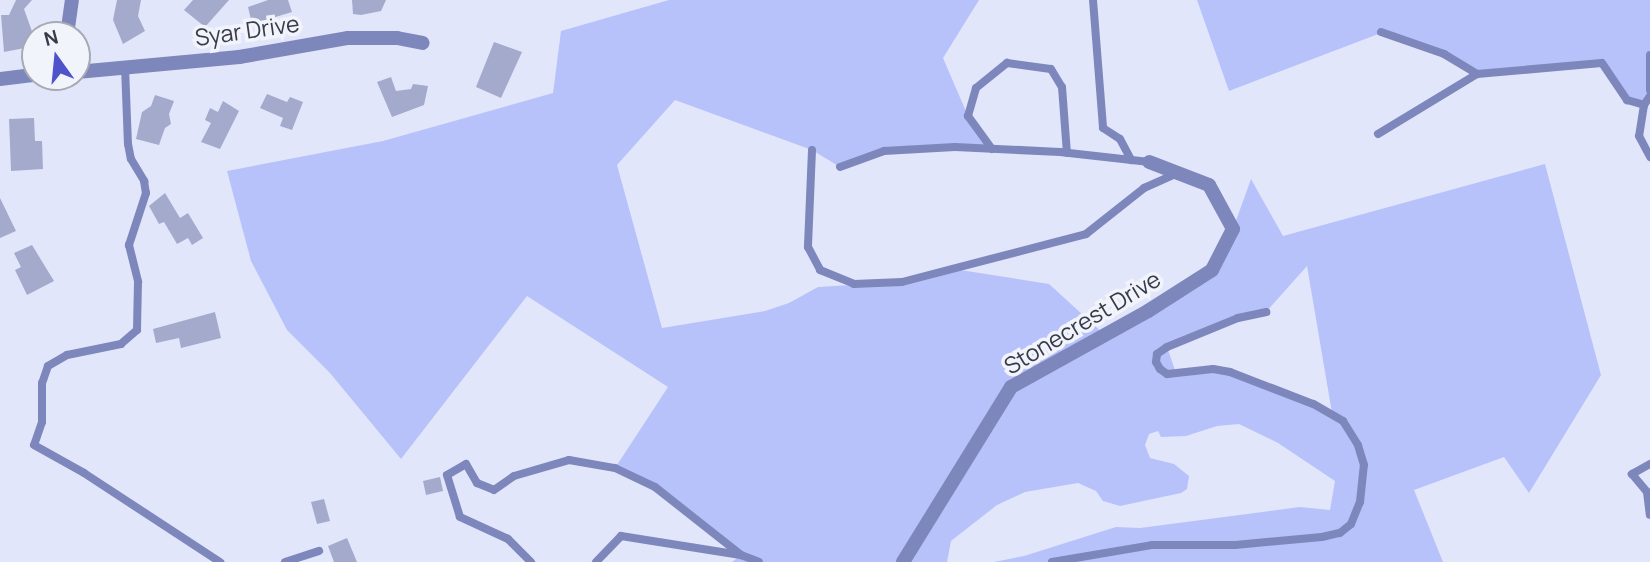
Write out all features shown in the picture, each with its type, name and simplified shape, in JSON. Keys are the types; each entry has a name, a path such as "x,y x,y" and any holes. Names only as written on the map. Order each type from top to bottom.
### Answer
{"street":[{"path":"69,21 72,0"},
{"name":"Syar Drive","path":"91,71 239,57 360,37 397,38 422,43"},
{"path":"0,79 21,77"},
{"name":"Stonecrest Drive","path":"903,562 1011,387 1148,311 1212,270 1233,229 1209,185 1149,162"}],"lane":[{"path":"1093,0 1103,128 1119,139 1131,160"},
{"path":"1381,33 1444,54 1477,74"},
{"path":"1650,55 1650,90"},
{"path":"1378,134 1477,74 1602,63 1627,100 1644,105"},
{"path":"992,149 968,116 975,88 1007,64 1051,69 1062,87 1067,153"},
{"path":"125,67 128,144 146,194 129,244 138,282 137,330 121,344 67,355 48,366 42,383 42,422 34,445 84,473 220,562"},
{"path":"1650,96 1644,105 1639,136 1650,157"},
{"path":"840,167 884,151 955,147 1067,153 1149,162"},
{"path":"811,150 808,247 820,270 854,284 902,282 1086,234 1144,188 1177,173"},
{"path":"1052,562 1142,546 1236,545 1322,537 1340,533 1351,524 1360,502 1364,464 1343,421 1313,404 1230,372 1213,369 1167,374 1156,362 1157,354 1167,347 1238,318 1266,312"},
{"path":"531,562 508,539 460,517 447,475 466,464 477,482 494,490 514,476 569,460 615,468 655,487 741,555"},
{"path":"1650,464 1632,474 1647,492 1650,515"},
{"path":"596,562 621,536 741,555 759,562"},
{"path":"285,562 319,551"}],"shaded area":[{"path":"669,0 979,0 943,58 968,116 992,149 884,151 840,167 812,150 675,100 617,165 662,328 765,311 789,303 818,287 902,282 954,269 1049,284 1105,335 1212,270 1233,229 1251,179 1283,236 1545,164 1601,375 1529,493 1504,457 1414,490 1443,562 994,562 1024,556 1116,527 1140,528 1300,507 1330,510 1335,481 1278,443 1239,424 1217,426 1186,436 1161,437 1158,431 1149,434 1145,445 1150,458 1174,464 1189,476 1187,489 1181,493 1120,506 1103,501 1096,491 1078,483 1025,492 997,505 951,541 947,562 732,562 741,555 655,487 615,468 668,387 527,296 401,459 330,373 287,330 251,261 227,171 383,141 553,93 561,31","holes":["1307,266 1332,413 1213,369 1176,373 1167,347 1266,312"]},
{"path":"1197,0 1650,0 1650,96 1644,105 1627,100 1602,63 1477,74 1444,54 1381,33 1229,91"}],"building":[{"path":"16,0 32,0 24,9 28,21 21,21 21,49 4,52 1,15 9,15"},
{"path":"117,0 141,0 138,16 145,31 123,44 113,20"},
{"path":"193,0 229,0 205,27 184,10"},
{"path":"268,0 288,0 292,12 252,24 248,7"},
{"path":"352,0 386,0 381,11 361,15 353,14"},
{"path":"494,42 522,52 501,98 476,87"},
{"path":"391,77 396,91 411,89 413,84 428,86 424,105 392,117 377,82"},
{"path":"267,94 287,102 290,97 303,102 292,130 280,126 283,118 260,108"},
{"path":"155,95 174,101 169,114 171,124 165,128 159,145 136,139 142,112 151,106"},
{"path":"223,101 239,111 220,149 201,142 211,123 205,120 210,108 218,112"},
{"path":"34,118 35,141 42,141 43,169 11,171 9,119"},
{"path":"165,193 180,218 188,213 203,238 192,245 188,238 177,244 164,222 159,224 149,206"},
{"path":"0,198 16,231 0,238"},
{"path":"32,245 54,281 27,295 15,270 21,267 14,253"},
{"path":"215,312 221,338 181,348 179,338 156,343 153,329"},
{"path":"440,477 443,491 426,495 423,481"},
{"path":"324,499 330,521 317,524 311,502"},
{"path":"347,538 357,562 334,562 328,546"}]}
